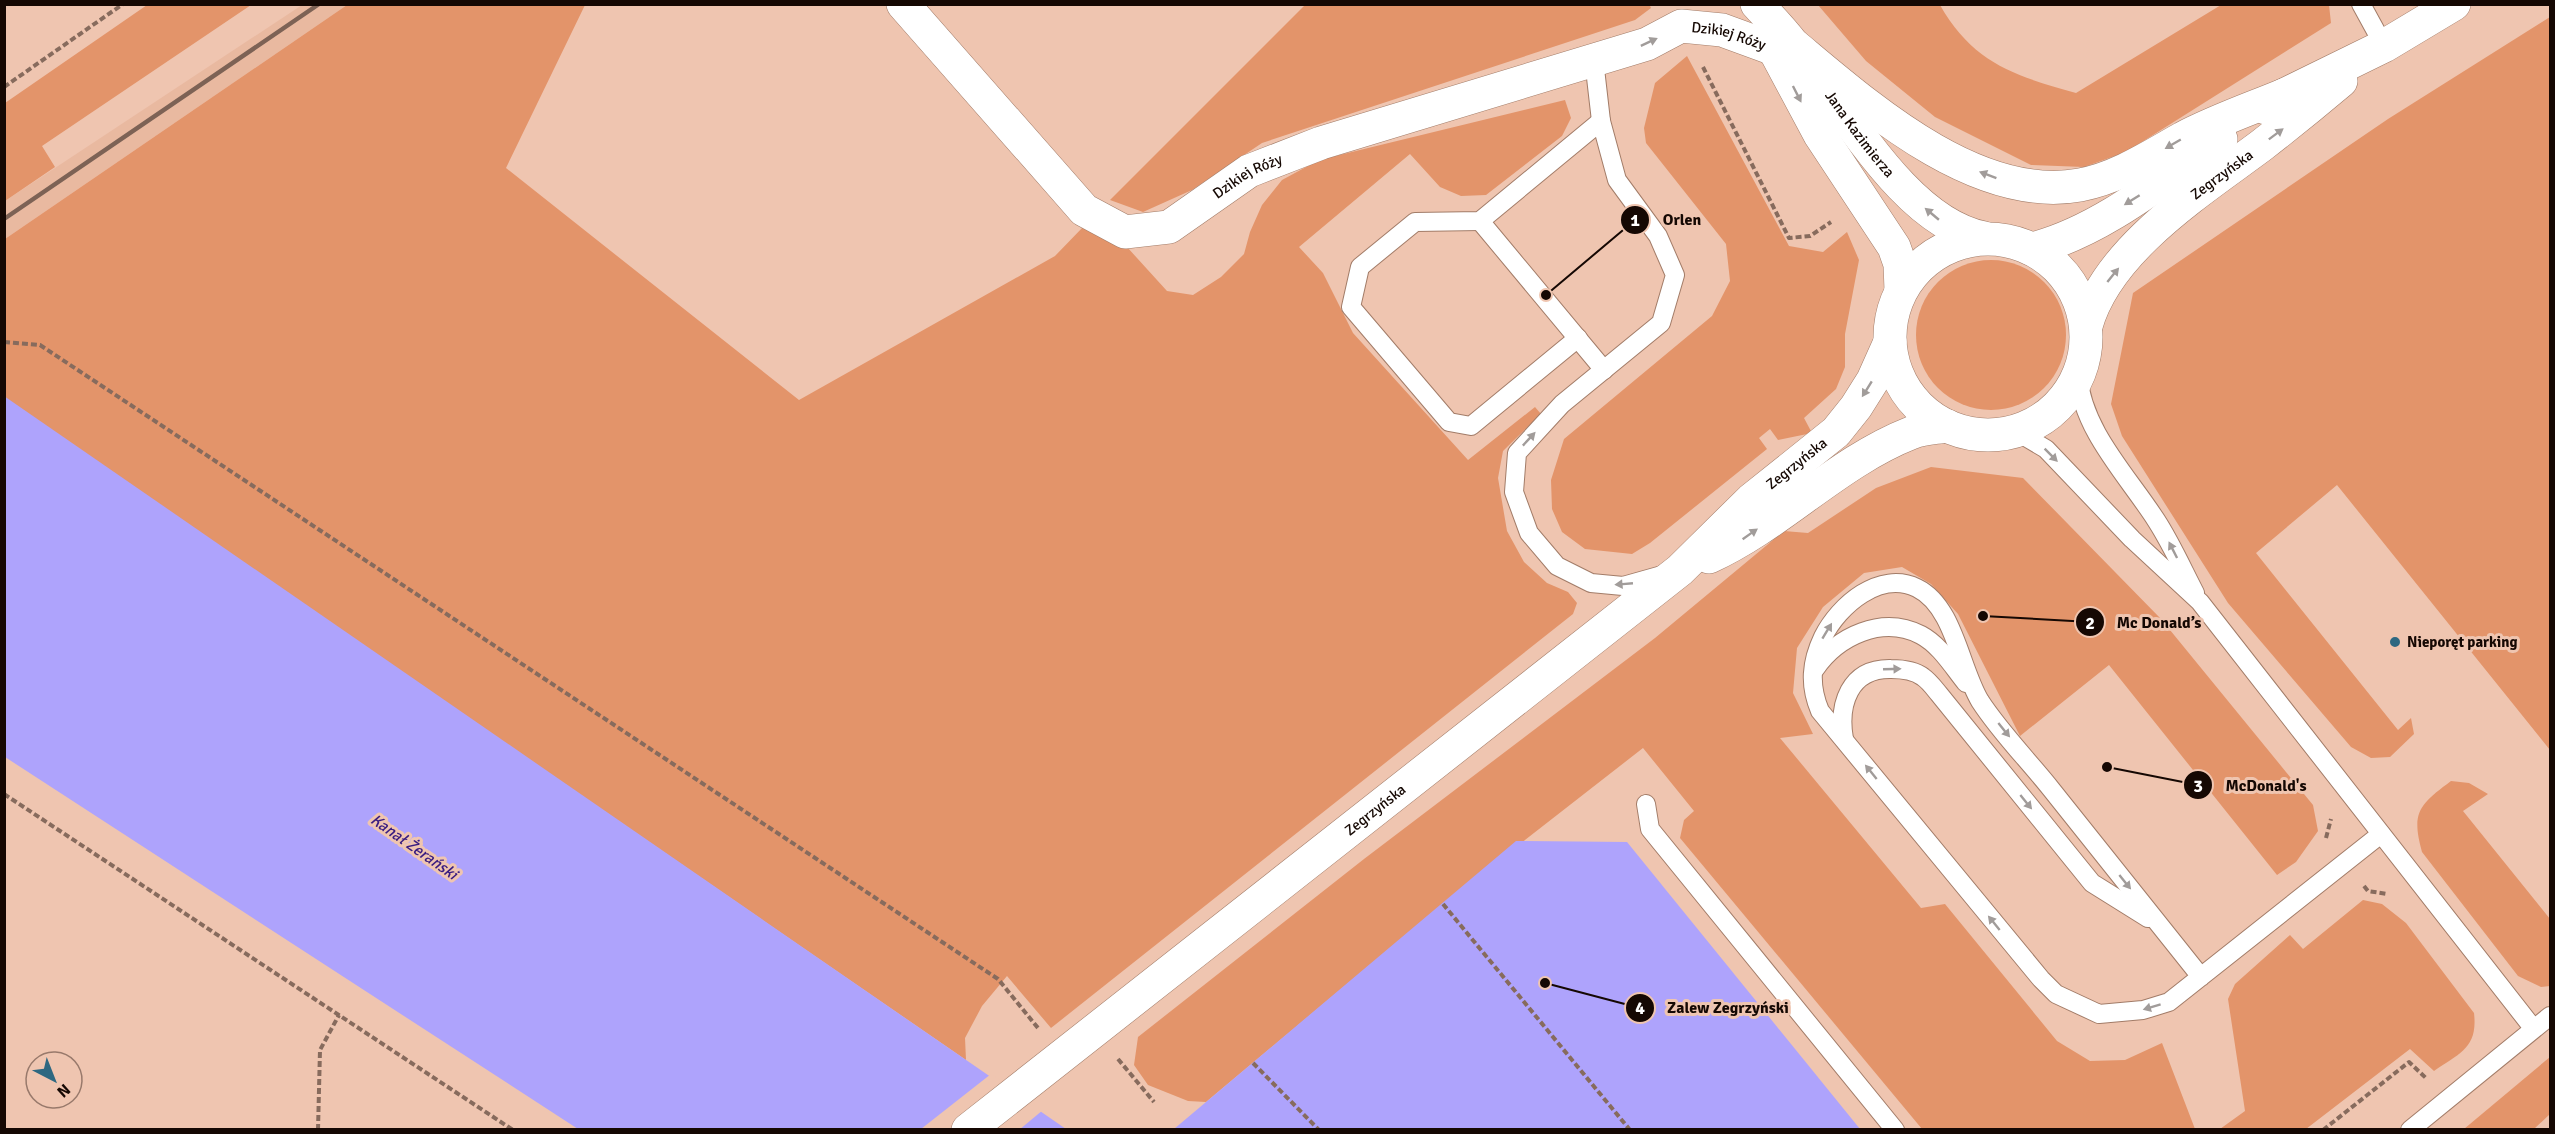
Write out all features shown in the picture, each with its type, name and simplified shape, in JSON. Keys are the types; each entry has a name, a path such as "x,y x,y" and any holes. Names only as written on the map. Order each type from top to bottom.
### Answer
{"main road":[{"name":"Dzikiej Róży","path":"903,4 1084,210 1125,232 1169,227 1249,171 1322,143 1647,44 1685,15 1722,30 1784,47"},
{"name":"Jana Kazimierza","path":"1752,4 1784,47 1828,93 1907,192 1940,221 1969,235 1984,238"},
{"name":"Jana Kazimierza","path":"1757,4 1784,47 1820,135 1894,247 1900,264 1901,290"},
{"name":"Zegrzyńska","path":"2032,249 2067,239 2084,230 2152,187 2284,95 2384,46 2454,4"},
{"name":"Zegrzyńska","path":"2086,326 2100,291 2139,245 2193,197 2289,124 2384,46"},
{"path":"1784,47 1915,140 1959,163 2002,180 2040,187 2080,185 2119,173 2200,130 2284,95"},
{"path":"1984,238 2009,240 2032,249 2052,262 2069,280 2080,302 2086,326 2085,350 2078,375 2065,398 2046,416 2024,428 1998,434 1972,434 1947,426 1925,412 1907,392 1895,368 1890,342 1892,315 1901,290 1917,269 1938,252 1960,242 1984,238"},
{"name":"Zegrzyńska","path":"968,1130 1056,1042 1680,570 1751,500 1836,432 1856,407 1873,380 1890,342"},
{"name":"Zegrzyńska","path":"1680,570 1733,546 1857,459 1913,432 1947,426"}],"lane":[{"path":"2361,4 2384,46"},
{"path":"1594,60 1601,121 1617,180 1658,236 1675,275 1661,323 1562,404 1517,453 1514,492 1529,533 1557,566 1591,583 1623,586 1680,570"},
{"path":"1578,338 1470,426 1449,422 1351,307 1360,267 1415,222 1480,221 1601,121"},
{"path":"1480,221 1604,370"},
{"path":"2078,375 2083,402 2105,446 2156,520 2200,602"},
{"path":"1998,434 2024,436 2046,449 2132,539 2200,602 2533,1028"},
{"path":"1980,700 1943,613 1919,589 1903,583 1889,582 1867,590 1850,603 1828,627 1816,652 1812,673 1813,695 1820,711 2033,970 2056,994 2099,1014 2143,1010 2169,1002 2381,834"},
{"path":"1812,673 1822,658 1857,632 1880,628 1902,629 1922,636 1941,651 2200,977"},
{"path":"1844,739 1841,720 1844,702 1852,686 1867,673 1885,669 1904,669 1922,676 2092,883 2158,924"},
{"path":"1646,804 1650,830 1895,1130"},
{"path":"2409,1130 2550,1016"}],"path":[{"path":"4,87 123,4"},
{"path":"1685,15 1789,238 1810,236 1839,216"},
{"path":"4,342 40,345 988,972 998,979 1056,1042"},
{"path":"4,794 513,1130"},
{"path":"2328,808 2331,818 2326,839 2368,891 2383,892 2390,896"},
{"path":"1443,904 1630,1130"},
{"path":"318,1130 320,1050 339,1016"},
{"path":"1112,1051 1154,1102"},
{"path":"2323,1130 2409,1062 2434,1085"},
{"path":"1253,1063 1319,1130"}],"shaded area":[{"path":"1649,4 1651,8 1635,20 1262,143 1192,190 1143,212 1110,200 1305,5"},
{"path":"147,5 251,5 42,146 55,167 5,201 5,103"},
{"path":"302,5 347,5 5,239 5,201"},
{"path":"347,5 585,5 506,168 799,400 1055,256 1084,226 1127,247 1167,291 1193,295 1221,277 1244,254 1250,232 1262,205 1282,180 1319,160 1565,100 1571,118 1562,136 1486,195 1461,196 1440,187 1410,154 1299,247 1323,273 1353,333 1468,460 1535,407 1541,414 1503,451 1498,478 1507,531 1524,562 1547,583 1568,592 1577,603 1573,614 1051,1028 1007,976 982,1006 965,1038 966,1060 5,399 5,239"},
{"path":"1818,5 1940,5 1953,25 1981,54 2015,73 2076,93 2221,5 2329,5 2331,23 2126,152 2084,167 2031,165 1935,117 1866,61"},
{"path":"2550,17 2550,750 2337,485 2256,553 2398,730 2411,718 2414,734 2390,757 2371,758 2351,747 2228,603 2122,436 2111,404 2133,293 2388,119"},
{"path":"1687,56 1789,246 1823,252 1847,232 1859,260 1845,334 1845,367 1836,389 1804,418 1812,433 1778,440 1770,429 1759,438 1767,449 1650,543 1632,554 1585,549 1562,532 1552,509 1551,480 1564,439 1712,316 1730,281 1726,244 1646,143 1644,128 1655,83"},
{"path":"1991,260 2020,265 2033,272 2044,282 2054,293 2061,306 2066,335 2061,364 2054,377 2044,388 2033,398 2020,405 1991,410 1962,405 1949,398 1938,388 1928,377 1921,364 1916,335 1921,306 1928,293 1938,282 1949,272 1962,265"},
{"path":"1931,467 2023,478 2161,619 2313,805 2318,831 2296,862 2277,875 2109,665 2020,736 1958,614 1931,584 1902,567 1864,573 1823,607 1797,648 1793,693 1813,734 1780,738 1921,908 1945,904 2057,1041 2090,1061 2125,1060 2162,1043 2195,1129 1922,1129 1680,838 1684,820 1694,811 1643,748 1443,904 1206,1102 1188,1101 1148,1085 1134,1065 1138,1037 1364,859 1655,638 1784,531 1808,533 1876,488"},
{"path":"2451,781 2469,783 2488,794 2463,811 2550,919 2550,986 2541,987 2518,976 2422,852 2417,827 2420,810 2431,797"},
{"path":"2363,900 2382,904 2406,923 2474,1013 2473,1034 2470,1042 2459,1054 2434,1071 2410,1049 2306,1129 2220,1129 2245,1111 2228,999 2235,984 2290,935 2303,949"},
{"path":"2550,1057 2550,1114 2534,1129 2464,1129"}],"water":[{"name":"Kanał Żerański","path":"4,396 1066,1129 578,1129 5,757"},
{"path":"1516,841 1627,842 1860,1129 1174,1129"}],"pier":[{"path":"991,1074 1043,1110 1019,1130 921,1129"}],"railway":[{"path":"4,219 319,4"}],"place":[{"name":"Orlen","path":"1546,295"},
{"name":"Mc Donald’s","path":"1983,616"},
{"name":"Nieporęt parking","path":"2395,642"},
{"name":"McDonald's","path":"2107,767"},
{"name":"Zalew Zegrzyński","path":"1545,983"}]}
